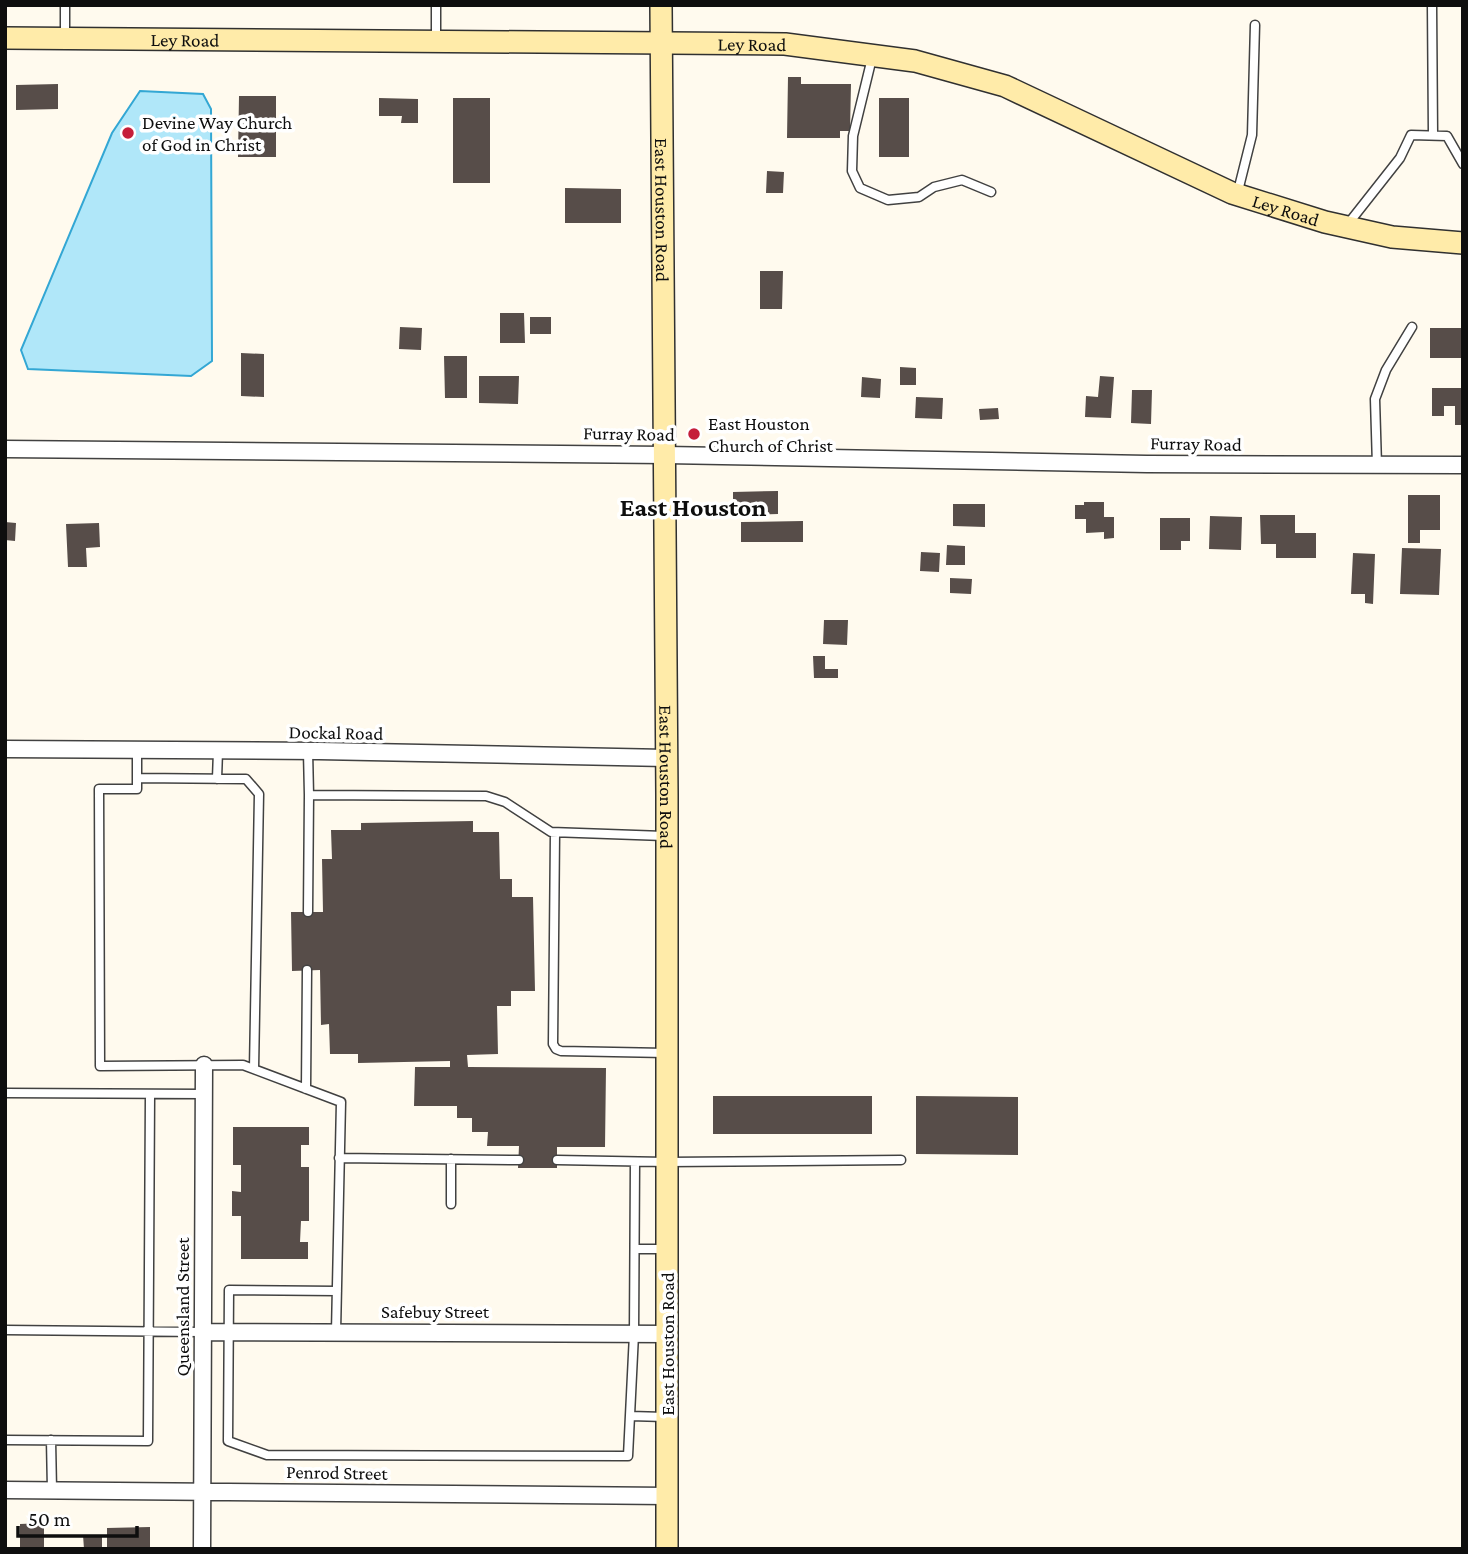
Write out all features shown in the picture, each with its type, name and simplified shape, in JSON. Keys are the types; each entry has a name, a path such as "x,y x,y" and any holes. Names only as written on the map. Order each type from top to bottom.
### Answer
{"street":[{"name":"East Houston Road","path":"661,5 666,455 667,1549"},
{"name":"Ley Road","path":"5,38 785,44 873,55 915,61 1006,86 1237,195 1346,227 1392,237 1463,243"},
{"name":"Furray Road","path":"5,450 666,455 1463,466"},
{"name":"Dockal Road","path":"5,748 666,758"},
{"name":"Queensland Street","path":"202,1549 204,1065"},
{"name":"Safebuy Street","path":"202,1332 667,1335"},
{"name":"Penrod Street","path":"5,1490 668,1496"}],"lane":[{"path":"65,5 65,39"},
{"path":"436,5 436,41"},
{"path":"1432,5 1433,135"},
{"path":"1237,195 1252,135 1255,25"},
{"path":"873,55 853,136 852,171 860,188 888,200 919,197 934,187 962,180 991,192"},
{"path":"1346,227 1400,158 1411,135 1447,136 1463,164"},
{"path":"1377,466 1375,400 1386,370 1412,327"},
{"path":"137,750 137,789 99,789 100,1066 243,1065 341,1102 336,1332"},
{"path":"217,779 218,751"},
{"path":"308,751 308,912"},
{"path":"137,778 246,779 259,794 254,1069"},
{"path":"309,796 486,796 505,802 541,827 555,832 667,836"},
{"path":"555,832 552,1044 561,1051 666,1053"},
{"path":"306,1088 307,970"},
{"path":"5,1093 204,1094"},
{"path":"5,1440 148,1441 150,1095"},
{"path":"339,1158 519,1160"},
{"path":"451,1159 451,1204"},
{"path":"557,1160 901,1160"},
{"path":"337,1291 229,1290 228,1441 267,1455 628,1456 634,1334 635,1162"},
{"path":"635,1249 666,1249"},
{"path":"5,1330 202,1332"},
{"path":"630,1416 667,1417"},
{"path":"51,1440 52,1490"}],"water":[{"path":"140,91 203,94 211,109 212,361 191,376 28,369 21,350 112,133"}],"building":[{"path":"788,77 801,77 801,84 851,84 850,131 840,131 840,138 787,138"},
{"path":"58,84 58,109 16,110 16,85"},
{"path":"239,96 276,96 276,157 238,157"},
{"path":"379,98 418,99 418,123 401,123 402,116 379,116"},
{"path":"453,98 490,98 490,183 453,183"},
{"path":"879,98 909,98 909,157 879,157"},
{"path":"767,171 784,172 783,193 766,193"},
{"path":"565,188 621,189 621,223 565,223"},
{"path":"760,271 783,271 782,309 760,309"},
{"path":"500,313 524,313 525,343 500,343"},
{"path":"530,317 551,317 551,334 530,334"},
{"path":"400,327 422,328 421,350 399,349"},
{"path":"1430,328 1463,328 1463,358 1430,358"},
{"path":"241,353 264,354 264,397 241,396"},
{"path":"444,356 467,356 467,398 445,398"},
{"path":"900,367 916,368 916,385 900,385"},
{"path":"479,376 519,376 518,404 479,403"},
{"path":"1100,376 1114,377 1111,418 1085,417 1086,396 1098,397"},
{"path":"862,377 881,379 880,398 861,397"},
{"path":"1432,388 1463,388 1463,425 1455,425 1455,406 1444,406 1444,416 1432,416"},
{"path":"1132,390 1152,390 1151,424 1131,423"},
{"path":"916,397 943,398 942,419 915,418"},
{"path":"998,408 999,419 980,420 979,409"},
{"path":"778,491 778,514 741,515 741,503 733,503 733,492"},
{"path":"1408,495 1440,495 1440,530 1420,530 1420,543 1408,543"},
{"path":"1084,502 1104,502 1104,517 1114,517 1114,538 1104,539 1104,532 1086,533 1086,519 1075,519 1075,505 1084,505"},
{"path":"953,504 985,504 985,527 953,526"},
{"path":"1260,515 1295,515 1295,533 1316,533 1316,558 1276,558 1276,544 1261,544"},
{"path":"1210,516 1242,517 1241,550 1209,549"},
{"path":"1160,518 1190,518 1190,541 1181,541 1181,550 1160,550"},
{"path":"803,521 803,542 741,542 741,522"},
{"path":"5,522 16,523 15,541 5,540"},
{"path":"99,523 100,547 86,548 87,567 68,567 66,524"},
{"path":"947,545 965,546 965,565 946,565"},
{"path":"1402,548 1441,549 1439,595 1400,594"},
{"path":"921,552 940,553 939,572 920,571"},
{"path":"1353,553 1375,554 1373,604 1365,603 1365,594 1351,594"},
{"path":"950,578 972,579 971,594 950,593"},
{"path":"824,620 848,620 847,645 823,644"},
{"path":"813,656 825,656 825,669 838,669 838,678 814,678"},
{"path":"473,821 473,832 499,832 500,879 512,879 512,897 533,897 535,991 511,991 511,1006 497,1006 498,1054 467,1055 468,1067 606,1068 605,1147 557,1147 557,1168 518,1168 519,1146 487,1146 488,1132 472,1132 472,1118 457,1118 457,1106 414,1106 415,1067 450,1067 450,1061 358,1063 358,1054 330,1054 329,1024 321,1025 320,970 292,971 291,912 323,912 322,859 332,859 331,830 361,830 361,823"},
{"path":"713,1096 872,1096 872,1134 713,1134"},
{"path":"916,1096 1018,1097 1018,1155 916,1154"},
{"path":"233,1127 309,1127 309,1145 301,1145 301,1167 309,1167 309,1221 301,1221 300,1242 308,1242 308,1259 241,1259 241,1216 232,1216 232,1191 241,1192 241,1165 233,1165"},
{"path":"44,1523 44,1549 20,1549 20,1524"},
{"path":"150,1527 150,1549 107,1549 107,1528"},
{"path":"83,1535 102,1535 102,1549 84,1549"}],"place":[{"name":"Devine Way Church of God in Christ","path":"128,133"},
{"name":"East Houston Church of Christ","path":"694,434"}],"district":[{"name":"East Houston","path":"693,507"}]}
